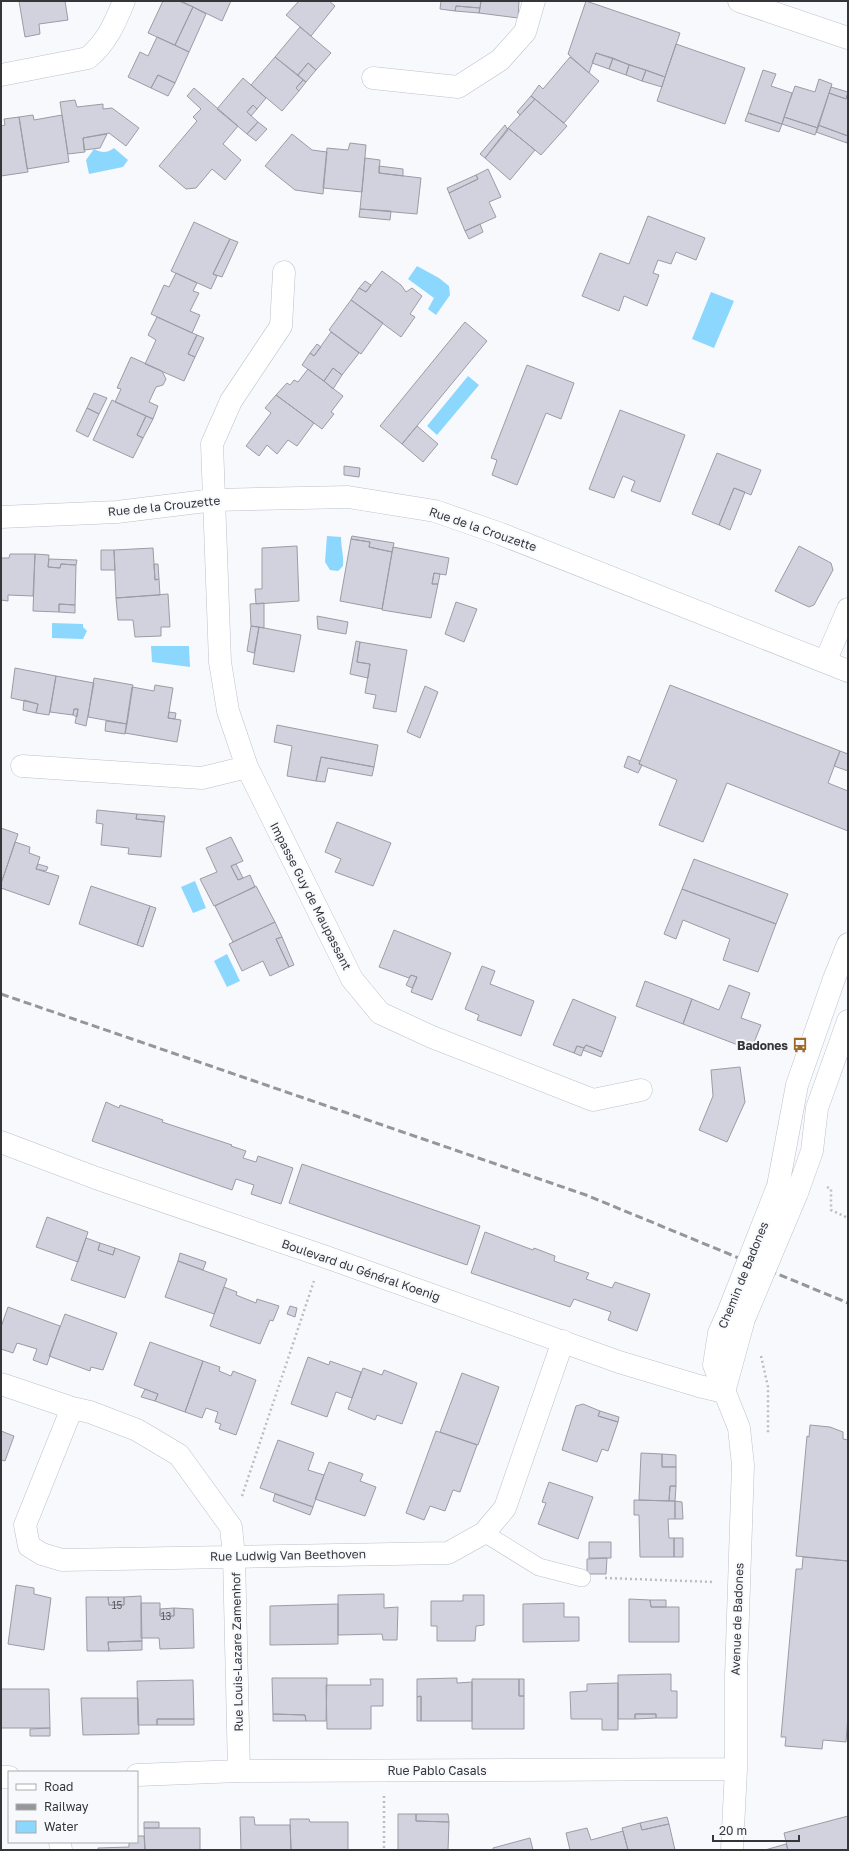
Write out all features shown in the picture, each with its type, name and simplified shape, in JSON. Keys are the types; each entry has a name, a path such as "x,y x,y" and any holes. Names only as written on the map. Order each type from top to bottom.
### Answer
{"street":[{"path":"1,75 88,58 106,39 124,1"},
{"path":"373,78 458,87 500,60 525,32 534,1"},
{"path":"739,1 848,38"},
{"name":"Impasse Guy de Maupassant","path":"284,272 280,326 231,401 212,444 220,662 228,711 247,767 352,979 380,1013 432,1037 592,1100 641,1090"},
{"name":"Rue de la Crouzette","path":"1,517 117,512 214,500 348,497 435,511 502,534 848,671"},
{"path":"825,662 848,609"},
{"path":"22,766 202,778 247,767"},
{"name":"Chemin de Badones","path":"788,1189 797,1085 848,944"},
{"name":"Chemin de Badones","path":"724,1392 714,1365 719,1333 736,1316 788,1189 812,1151 818,1108 848,1021"},
{"name":"Boulevard du Général Koenig","path":"1,1142 96,1178 323,1256 619,1362 724,1392"},
{"name":"Rue Ludwig Van Beethoven","path":"72,1408 25,1525 29,1546 42,1554 62,1560 448,1553 484,1533 505,1508 563,1341"},
{"path":"1,1384 72,1408 90,1412 137,1430 179,1455 232,1527"},
{"name":"Avenue de Badones","path":"724,1392 739,1428 743,1465 738,1582 736,1769 732,1850"},
{"name":"Rue Louis-Lazare Zamenhof","path":"232,1527 239,1771"},
{"name":"Rue Pablo Casals","path":"138,1774 239,1771 736,1769"}],"lane":[{"path":"484,1533 539,1567 582,1578"}],"path":[{"path":"825,1187 831,1190 831,1210 848,1218"},
{"path":"232,1527 323,1256"},
{"path":"582,1578 738,1582"},
{"path":"384,1770 384,1850"}],"water":[{"path":"114,148 128,160 123,167 89,174 86,160 94,149 104,152"},
{"path":"417,266 439,278 449,286 450,295 436,315 428,309 434,298 408,279"},
{"path":"711,292 734,301 714,348 692,339"},
{"path":"468,376 479,385 437,435 427,426"},
{"path":"327,536 341,537 343,566 338,571 330,570 325,562"},
{"path":"52,623 83,624 83,627 87,631 83,639 52,638"},
{"path":"151,646 189,646 190,667 152,662"},
{"path":"195,881 206,908 193,913 181,887"},
{"path":"227,954 240,981 227,987 214,961"}],"building":[{"path":"19,1 65,1 68,20 39,24 40,34 25,37"},
{"path":"163,1 179,1 193,7 175,45 148,33"},
{"path":"181,1 231,1 222,21"},
{"path":"299,1 329,1 335,6 311,36 286,15"},
{"path":"441,1 481,1 480,8 456,6 455,11 440,9"},
{"path":"481,1 519,1 518,18 479,13"},
{"path":"586,1 680,33 665,77 596,53 589,73 568,54"},
{"path":"456,6 480,8 479,13 455,11"},
{"path":"193,7 206,14 189,52 175,45"},
{"path":"300,27 331,53 316,70 308,63 298,75 275,57"},
{"path":"157,37 189,52 175,83 158,75 151,88 128,77 140,52 148,56"},
{"path":"676,44 745,68 725,124 657,101"},
{"path":"596,53 613,58 609,69 592,63"},
{"path":"275,57 303,80 296,88 299,91 282,111 251,85"},
{"path":"570,57 599,81 564,123 531,96 539,85 543,89"},
{"path":"613,58 629,65 626,75 609,69"},
{"path":"308,63 316,70 306,82 298,75"},
{"path":"629,65 646,70 642,81 626,75"},
{"path":"646,70 665,77 662,87 642,81"},
{"path":"763,70 776,74 771,86 792,93 782,124 748,113"},
{"path":"158,75 175,83 168,96 151,88"},
{"path":"243,78 266,98 257,109 253,105 247,112 258,122 247,134 217,109"},
{"path":"819,79 832,84 818,128 784,117 795,86 815,92"},
{"path":"303,80 306,82 299,91 296,88"},
{"path":"831,87 848,92 846,99 829,93"},
{"path":"194,88 238,126 223,144 241,160 225,180 212,169 196,188 186,189 159,166 197,121 193,117 201,109 187,96"},
{"path":"829,93 846,99 848,93 848,136 818,125"},
{"path":"531,96 535,99 520,115 517,112"},
{"path":"535,99 567,126 541,155 508,128"},
{"path":"75,100 77,107 103,104 103,109 112,108 139,128 126,146 109,133 83,138 85,152 68,154 60,102"},
{"path":"253,105 257,109 251,116 247,112"},
{"path":"748,113 782,124 779,132 745,121"},
{"path":"33,115 34,120 62,115 69,162 27,169 19,117"},
{"path":"19,117 28,172 1,176 1,126 5,125 4,119"},
{"path":"784,117 818,128 815,135 782,124"},
{"path":"258,122 267,129 256,141 247,134"},
{"path":"505,125 508,130 485,158 480,154"},
{"path":"818,125 848,136 847,143 816,132"},
{"path":"508,128 535,150 510,180 485,158"},
{"path":"107,134 100,148 84,150 83,138"},
{"path":"292,134 312,150 327,152 323,194 295,190 265,166"},
{"path":"350,143 366,145 362,192 323,188 327,148 348,150"},
{"path":"365,158 380,160 379,173 421,178 417,214 360,209"},
{"path":"379,166 403,169 403,176 379,173"},
{"path":"488,169 501,197 489,202 496,217 465,231 449,193 478,179 476,175"},
{"path":"476,175 478,179 449,193 447,188"},
{"path":"360,209 391,211 390,220 359,217"},
{"path":"648,216 705,238 696,260 676,252 671,264 658,260 653,273 659,275 647,306 624,296 619,311 582,296 600,253 629,264"},
{"path":"194,222 230,239 213,274 217,276 211,289 171,271"},
{"path":"480,224 483,232 469,239 465,231"},
{"path":"230,239 238,242 222,277 213,274"},
{"path":"382,271 401,285 406,292 412,288 422,296 410,314 415,317 401,337 351,300 359,288 366,292"},
{"path":"176,273 197,283 193,291 199,293 190,311 200,315 192,333 151,314 164,285 169,287"},
{"path":"365,281 371,285 366,292 359,288"},
{"path":"351,300 383,323 361,354 329,330"},
{"path":"157,317 197,335 188,354 195,357 184,381 145,364 156,340 148,335"},
{"path":"465,322 487,341 402,444 380,426"},
{"path":"331,332 359,353 342,375 333,368 324,381 302,365 310,353 314,356"},
{"path":"197,335 204,338 195,357 188,354"},
{"path":"317,344 321,347 314,356 310,353"},
{"path":"131,357 162,371 166,379 163,385 156,387 149,402 158,406 153,419 115,402 121,389 117,388"},
{"path":"527,365 574,383 561,419 546,413 517,485 492,475 497,460 491,458"},
{"path":"333,368 342,375 333,389 324,381"},
{"path":"308,369 343,396 331,412 334,414 322,429 276,395 287,383 290,385 294,380 298,382"},
{"path":"94,393 107,398 99,414 87,408"},
{"path":"276,395 314,423 297,446 288,440 277,454 267,445 259,456 246,446 271,413 265,408"},
{"path":"112,400 146,416 137,435 143,438 133,458 93,440"},
{"path":"87,408 99,414 88,437 76,431"},
{"path":"620,410 685,435 660,502 631,491 635,481 623,476 614,498 589,489"},
{"path":"146,416 153,419 143,438 137,435"},
{"path":"417,426 438,444 423,462 402,444"},
{"path":"717,453 761,470 751,495 734,488 719,525 692,514"},
{"path":"344,466 360,468 359,477 344,475"},
{"path":"734,488 745,492 730,530 719,525"},
{"path":"352,536 394,543 392,552 369,547 370,542 351,539"},
{"path":"351,539 370,542 369,547 392,552 382,609 340,601"},
{"path":"297,546 299,601 256,604 255,589 262,589 262,548"},
{"path":"799,546 831,563 833,570 814,605 809,607 775,591"},
{"path":"393,547 449,558 446,575 434,573 432,584 438,584 431,618 382,610"},
{"path":"153,548 155,580 159,579 160,595 116,598 114,550"},
{"path":"101,550 114,550 115,570 101,570"},
{"path":"10,554 35,554 33,596 8,595 8,601 1,600 1,558 9,558"},
{"path":"35,554 49,555 48,567 60,568 61,564 76,565 75,605 59,604 59,612 33,611"},
{"path":"49,559 77,560 76,565 61,564 60,568 48,567"},
{"path":"154,564 158,564 159,579 155,580"},
{"path":"434,573 440,574 438,584 432,584"},
{"path":"168,594 170,627 161,627 161,636 135,637 133,620 118,620 116,598"},
{"path":"456,602 477,609 464,642 445,634"},
{"path":"264,603 264,628 251,626 250,604"},
{"path":"59,604 75,605 75,613 59,612"},
{"path":"317,616 348,622 346,634 318,629"},
{"path":"251,626 259,627 254,653 247,651"},
{"path":"259,627 301,635 294,672 253,664"},
{"path":"356,641 360,642 357,662 370,664 368,678 350,674"},
{"path":"360,642 407,650 396,712 373,708 376,695 365,693 370,664 357,662"},
{"path":"15,668 56,676 49,715 36,713 38,704 11,698"},
{"path":"56,676 94,683 86,726 75,723 78,709 74,709 73,715 50,712"},
{"path":"94,678 133,685 127,724 88,717"},
{"path":"155,685 173,688 168,718 181,720 177,742 125,733 132,687 154,691"},
{"path":"670,685 840,751 828,783 848,791 848,831 727,783 703,842 659,825 677,780 639,764"},
{"path":"425,686 438,692 420,738 407,732"},
{"path":"24,700 38,704 36,713 23,710"},
{"path":"74,709 78,709 77,717 73,715"},
{"path":"169,712 176,713 175,719 168,718"},
{"path":"106,721 127,724 125,734 105,731"},
{"path":"277,725 378,745 374,767 321,757 316,781 287,776 292,746 274,742"},
{"path":"840,751 848,754 848,771 834,766"},
{"path":"628,756 640,761 639,764 642,765 638,773 624,767"},
{"path":"321,757 374,767 372,776 328,768 325,782 316,781"},
{"path":"97,810 137,814 136,819 164,822 161,857 128,854 129,848 101,845 103,824 96,823"},
{"path":"137,814 165,816 164,822 136,819"},
{"path":"337,822 391,843 373,886 335,872 341,859 325,852"},
{"path":"1,828 18,834 3,878 1,877"},
{"path":"231,837 243,861 231,866 238,880 250,875 255,887 214,906 200,879 217,872 206,848"},
{"path":"15,842 30,847 29,853 40,857 36,869 59,876 49,905 1,888"},
{"path":"694,859 788,894 776,924 682,889"},
{"path":"38,864 48,867 46,871 36,869"},
{"path":"236,864 243,878 238,880 231,866"},
{"path":"91,886 150,906 137,945 79,924"},
{"path":"256,886 275,922 233,942 215,906"},
{"path":"682,889 776,924 758,972 723,960 730,939 683,920 676,939 664,934"},
{"path":"150,906 156,908 143,947 137,945"},
{"path":"275,922 282,937 276,939 289,967 270,976 263,961 242,971 229,944"},
{"path":"394,930 451,953 432,1000 411,992 417,977 411,975 409,978 379,967"},
{"path":"282,937 294,965 289,967 276,939"},
{"path":"482,966 495,971 490,984 534,1001 521,1036 477,1020 479,1015 465,1009"},
{"path":"411,975 417,977 412,988 406,985"},
{"path":"645,981 692,999 683,1024 636,1006"},
{"path":"729,985 750,993 741,1018 761,1025 751,1050 683,1024 692,999 719,1010"},
{"path":"573,999 616,1017 603,1052 586,1045 584,1048 577,1046 574,1053 553,1045"},
{"path":"586,1045 603,1052 601,1057 583,1050"},
{"path":"577,1046 584,1048 581,1056 574,1053"},
{"path":"740,1067 745,1102 727,1142 699,1130 713,1096 711,1070"},
{"path":"106,1102 119,1108 120,1105 163,1120 162,1122 232,1145 231,1146 246,1151 243,1158 256,1162 258,1156 293,1168 281,1204 251,1194 254,1185 236,1179 232,1190 92,1141"},
{"path":"302,1164 480,1226 467,1265 289,1203"},
{"path":"47,1217 88,1232 78,1262 36,1247"},
{"path":"485,1232 533,1250 534,1248 555,1256 554,1261 589,1273 586,1279 612,1288 615,1282 650,1294 637,1331 608,1320 611,1312 574,1299 570,1307 471,1273"},
{"path":"86,1238 100,1243 98,1250 113,1255 115,1248 140,1257 125,1298 71,1280"},
{"path":"100,1243 115,1248 113,1255 98,1250"},
{"path":"180,1253 206,1262 203,1270 178,1261"},
{"path":"178,1261 227,1279 214,1314 165,1297"},
{"path":"224,1287 237,1292 236,1295 256,1303 257,1299 279,1306 273,1321 270,1320 260,1344 210,1326"},
{"path":"290,1306 297,1308 295,1317 287,1314"},
{"path":"8,1307 60,1326 47,1365 33,1360 37,1349 17,1343 13,1353 1,1349 1,1327"},
{"path":"65,1314 117,1333 103,1370 91,1367 90,1371 49,1356"},
{"path":"150,1342 203,1361 185,1412 155,1401 158,1394 134,1385"},
{"path":"308,1357 329,1365 330,1361 361,1372 352,1398 336,1392 327,1417 291,1404"},
{"path":"203,1361 220,1367 219,1371 231,1376 233,1371 256,1380 236,1435 219,1429 221,1424 215,1422 218,1412 206,1408 202,1418 185,1412"},
{"path":"363,1368 382,1375 384,1370 417,1383 402,1424 377,1415 375,1420 348,1409"},
{"path":"462,1373 499,1387 478,1445 440,1432"},
{"path":"145,1389 158,1394 155,1401 141,1397"},
{"path":"583,1404 600,1411 598,1416 618,1422 608,1451 602,1449 597,1462 562,1450 576,1406"},
{"path":"600,1411 619,1417 618,1422 598,1416"},
{"path":"810,1425 830,1427 843,1432 843,1439 848,1440 848,1561 796,1556 807,1436 809,1437"},
{"path":"1,1431 14,1436 5,1461 1,1460"},
{"path":"436,1431 477,1445 460,1492 453,1490 445,1511 430,1506 424,1520 406,1513"},
{"path":"278,1440 314,1453 308,1470 324,1475 313,1507 260,1488"},
{"path":"641,1453 662,1454 662,1467 676,1467 676,1486 670,1486 669,1501 639,1500"},
{"path":"662,1454 676,1455 676,1467 662,1467"},
{"path":"329,1462 363,1474 360,1481 376,1487 365,1516 315,1499"},
{"path":"549,1482 593,1497 578,1539 538,1524 546,1503 542,1502"},
{"path":"670,1486 676,1486 675,1501 669,1501"},
{"path":"275,1494 313,1507 310,1515 273,1501"},
{"path":"634,1500 675,1501 675,1519 668,1519 669,1538 674,1538 674,1557 640,1557 639,1515 634,1515"},
{"path":"675,1501 682,1502 683,1519 675,1519"},
{"path":"674,1538 683,1538 683,1557 674,1557"},
{"path":"589,1542 611,1542 611,1558 589,1558"},
{"path":"803,1557 848,1561 848,1716 846,1742 823,1740 822,1749 785,1746 786,1737 781,1737 796,1569 802,1569"},
{"path":"607,1558 606,1574 587,1574 587,1559"},
{"path":"16,1585 34,1588 34,1594 51,1598 44,1650 8,1644"},
{"path":"384,1594 384,1608 398,1607 397,1640 383,1640 382,1634 338,1635 338,1595"},
{"path":"463,1595 484,1595 484,1625 476,1626 475,1641 437,1641 437,1626 431,1626 431,1601 463,1601"},
{"path":"141,1596 142,1641 108,1642 109,1651 87,1651 86,1597 108,1597 109,1605 124,1605 124,1597"},
{"path":"108,1597 124,1597 124,1605 109,1605"},
{"path":"629,1599 650,1600 651,1607 679,1607 679,1642 629,1642"},
{"path":"650,1600 666,1600 666,1607 651,1607"},
{"path":"141,1603 160,1603 160,1616 174,1616 174,1608 193,1609 194,1648 160,1649 159,1638 141,1638"},
{"path":"564,1603 564,1617 579,1617 579,1641 523,1642 523,1604"},
{"path":"338,1604 338,1644 270,1645 270,1606"},
{"path":"174,1608 174,1616 160,1616 160,1609"},
{"path":"142,1641 142,1650 109,1651 108,1642"},
{"path":"671,1674 671,1691 677,1691 677,1718 656,1718 656,1714 635,1714 635,1719 618,1719 618,1675"},
{"path":"272,1678 327,1678 326,1721 306,1721 305,1715 273,1714"},
{"path":"457,1678 457,1683 472,1682 472,1721 421,1721 421,1696 417,1697 417,1679"},
{"path":"370,1679 383,1679 383,1706 371,1706 371,1729 327,1729 326,1685 371,1685"},
{"path":"472,1679 519,1679 519,1696 524,1696 524,1729 472,1729"},
{"path":"519,1679 524,1679 524,1696 519,1696"},
{"path":"193,1680 194,1719 157,1719 157,1725 138,1725 137,1681"},
{"path":"618,1683 618,1730 602,1730 602,1719 571,1719 570,1692 587,1691 587,1684"},
{"path":"1,1689 49,1689 50,1728 1,1728"},
{"path":"421,1696 421,1721 417,1721 417,1697"},
{"path":"81,1698 138,1698 139,1734 83,1735"},
{"path":"273,1714 305,1715 306,1721 273,1721"},
{"path":"635,1714 656,1714 656,1718 635,1719"},
{"path":"157,1719 194,1719 194,1725 157,1725"},
{"path":"50,1728 50,1736 30,1736 30,1729"},
{"path":"398,1814 416,1814 416,1821 449,1822 448,1850 398,1850"},
{"path":"416,1814 448,1814 449,1822 416,1821"},
{"path":"848,1816 848,1850 788,1850 784,1833"},
{"path":"240,1817 254,1817 255,1825 290,1825 291,1850 241,1850"},
{"path":"667,1817 669,1824 642,1830 640,1823"},
{"path":"290,1819 309,1819 310,1822 348,1822 348,1850 291,1850"},
{"path":"144,1822 159,1822 159,1828 144,1828"},
{"path":"640,1823 642,1830 669,1824 675,1850 628,1850 622,1828"},
{"path":"144,1828 200,1828 200,1850 145,1850"},
{"path":"587,1828 591,1840 623,1831 628,1850 570,1850 566,1833"},
{"path":"138,1836 144,1836 145,1850 98,1850 98,1848 129,1847 129,1843 138,1843"},
{"path":"530,1838 533,1850 493,1850 493,1848"},
{"path":"786,1844 788,1850 765,1850"}],"railway":[{"path":"1,994 586,1195 848,1303"}],"place":[{"name":"Badones","path":"800,1045"}]}
